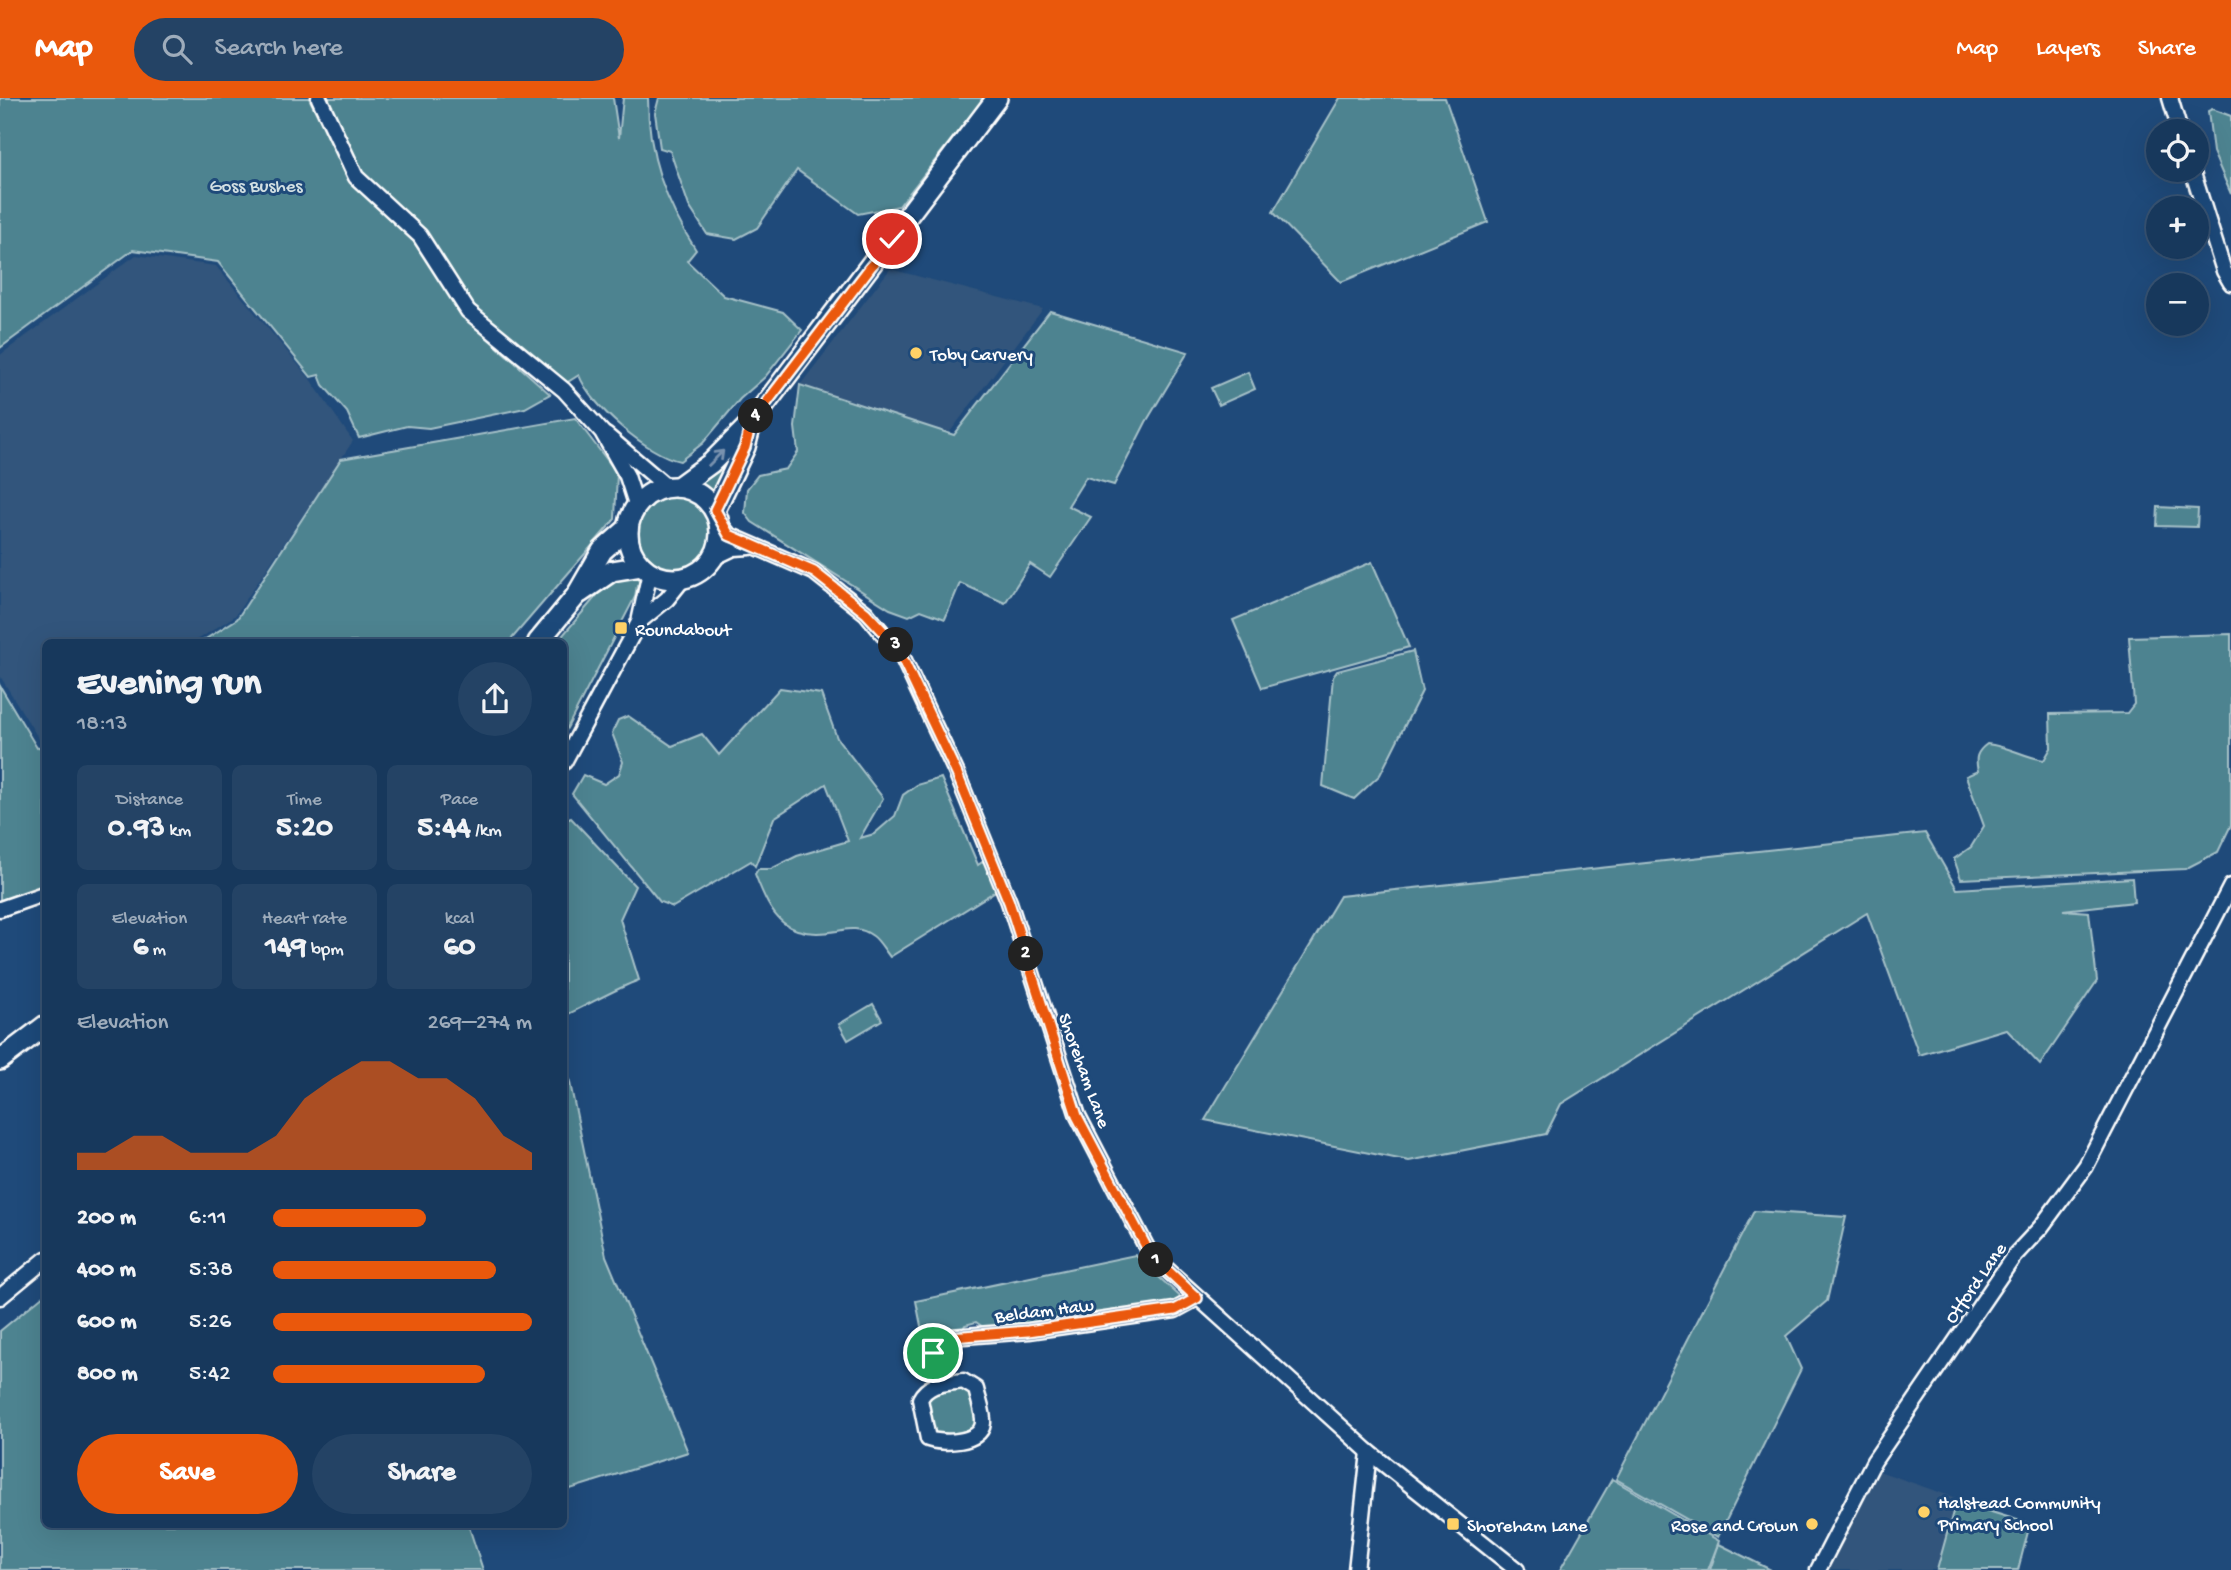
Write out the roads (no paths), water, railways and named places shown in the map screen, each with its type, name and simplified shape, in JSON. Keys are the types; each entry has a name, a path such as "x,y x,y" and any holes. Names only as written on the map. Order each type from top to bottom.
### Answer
{"main road":[{"path":"646,569 630,547 628,528 636,504 649,494 672,487 711,463 751,423 997,98"},
{"path":"576,596 612,572 646,569 671,579 683,579 700,572 713,558 719,546 717,517 745,447 751,423"},
{"path":"672,487 698,493 717,517"},
{"path":"540,639 576,596 602,551 628,528"},
{"path":"0,1060 42,1028"}],"street":[{"path":"319,98 356,177 419,236 468,311 564,390 602,432 627,476 636,504"},
{"path":"2171,98 2177,119"},
{"path":"2196,182 2224,271 2231,283"},
{"path":"602,432 672,487"},
{"name":"Shoreham Lane","path":"717,517 729,535 814,572 866,613 904,658 957,774 1009,902 1077,1116 1150,1254 1369,1452 1517,1570"},
{"path":"713,558 734,548 755,547"},
{"path":"567,756 639,622 646,569"},
{"path":"639,622 667,599 683,579"},
{"name":"Otford Lane","path":"1818,1570 1874,1461 2014,1256 2041,1227 2086,1166 2231,886"},
{"path":"0,909 42,894"},
{"path":"0,1297 42,1262"},
{"name":"Beldam Haw","path":"938,1385 933,1353 936,1342 951,1337 1028,1331 1175,1310 1197,1298"},
{"path":"963,1381 976,1389 983,1424 978,1433 969,1438 937,1442 928,1439 920,1399 930,1386 938,1385 963,1381"},
{"path":"1356,1570 1369,1452"}],"place":[{"name":"Toby Carvery","path":"916,353"},
{"name":"Roundabout","path":"621,628"},
{"name":"Halstead Community Primary School","path":"1924,1512"},
{"name":"Shoreham Lane","path":"1453,1524"},
{"name":"Rose and Crown","path":"1812,1524"}],"park label":[{"name":"Goss Bushes","path":"256,184"}]}
